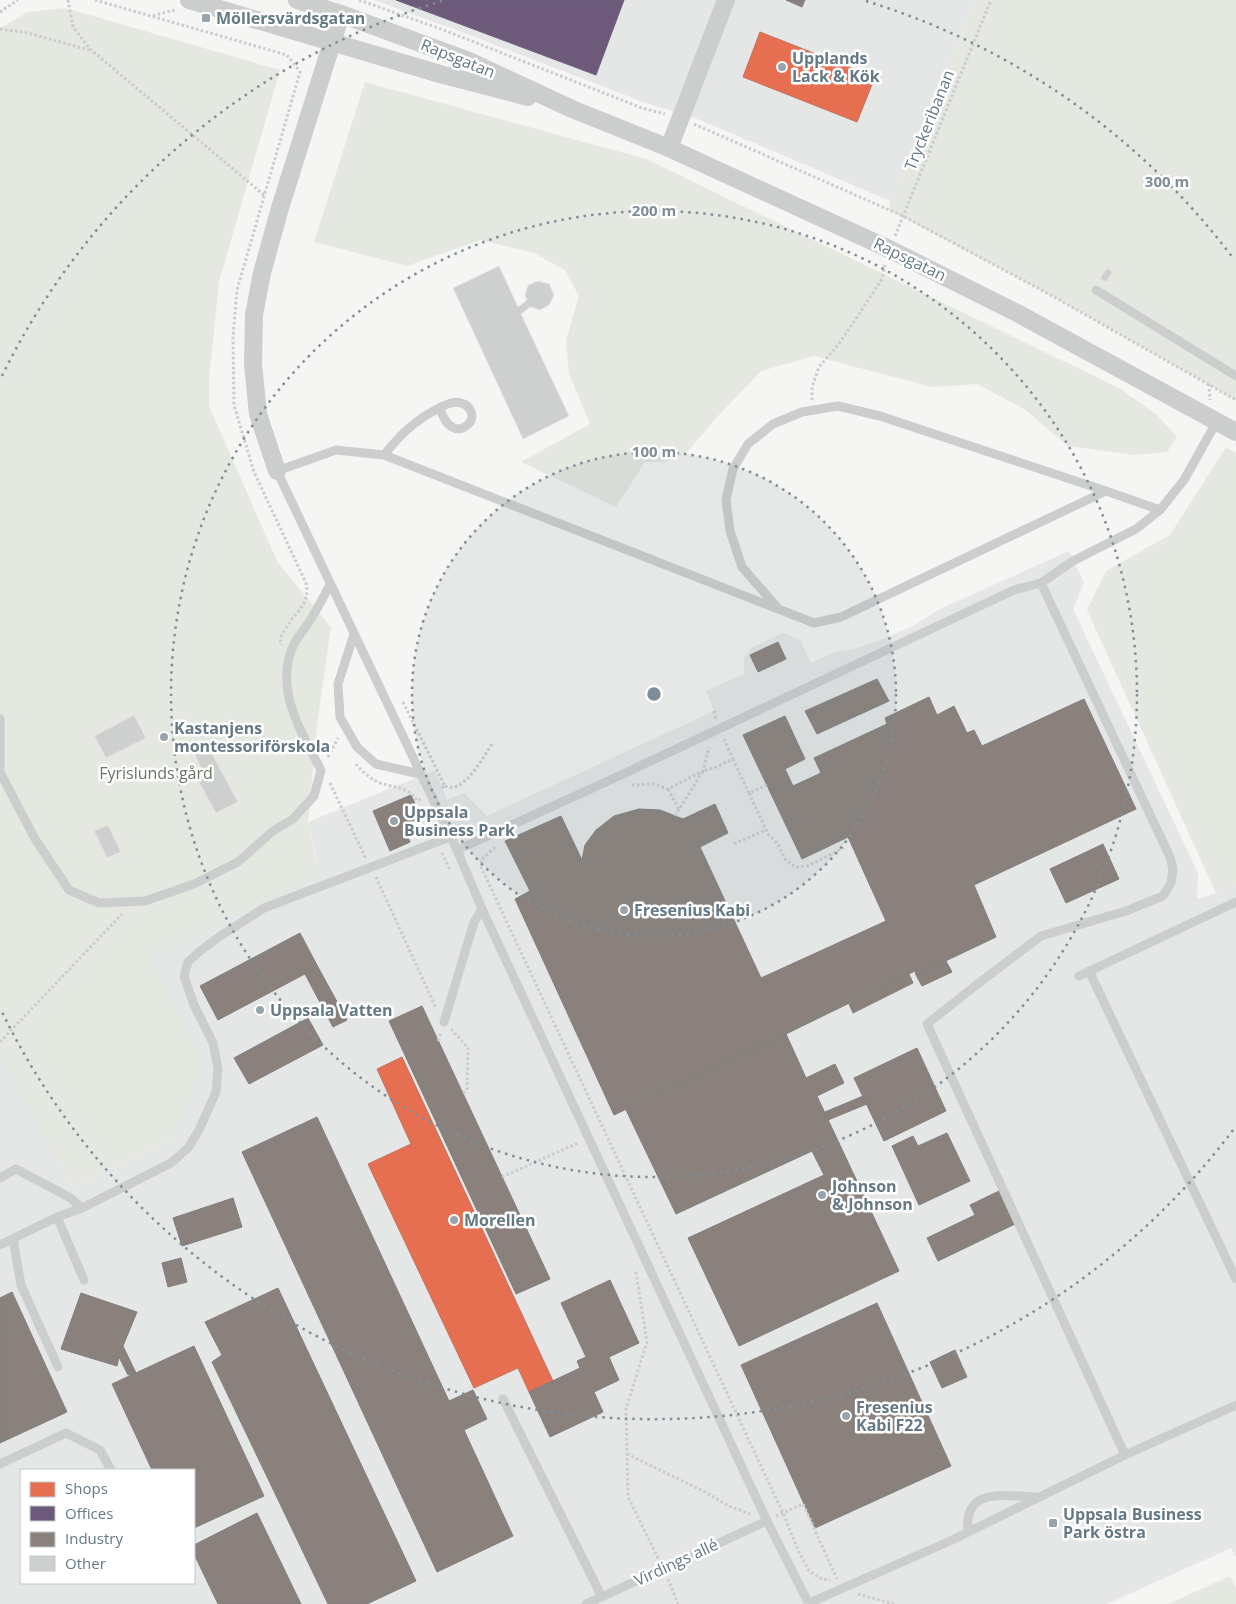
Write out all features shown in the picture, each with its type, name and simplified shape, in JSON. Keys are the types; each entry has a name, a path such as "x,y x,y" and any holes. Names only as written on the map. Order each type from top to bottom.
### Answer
{"street":[{"name":"Rapsgatan","path":"297,0 342,14 469,60 572,108 669,148 889,249 1017,312 1236,432"},
{"path":"669,148 726,0"},
{"name":"Rapsgatan","path":"183,5 572,108"},
{"path":"277,470 258,414 254,364 254,314 262,273 280,208 342,14"}],"lane":[{"path":"1096,290 1236,376"},
{"path":"778,608 742,567 730,531 726,500 733,469 748,444 773,424 802,412 838,406 880,416 1106,490 1160,510"},
{"path":"384,455 399,436 419,418 440,408"},
{"path":"457,850 1014,590 1041,583 1074,561 1136,529 1160,510 1184,480 1217,421"},
{"path":"1106,490 841,617 814,623 384,455 336,450 277,470 457,850 482,909 767,1521 809,1604 968,1532 1236,1405"},
{"path":"1041,583 1170,857 1173,870 1171,883 1163,896 1126,911 1041,936 927,1024 1125,1456"},
{"path":"0,719 0,772 36,839 68,890 99,903 145,901 194,884 238,862 273,831 293,820 314,796 320,770 300,729 287,695 287,666 294,644 330,585"},
{"path":"354,634 338,684 340,717 357,747 376,764 420,774"},
{"path":"0,1245 57,1217 82,1208 171,1163 188,1148 199,1130 216,1092 218,1069 213,1043 194,1005 184,976 188,962 219,937 264,908 450,836"},
{"path":"1079,976 1236,902"},
{"path":"444,1022 474,922 482,909"},
{"path":"1088,971 1236,1279"},
{"path":"0,1178 16,1169 69,1196 82,1208"},
{"path":"57,1217 84,1280"},
{"path":"13,1239 21,1285 58,1367"},
{"path":"503,1399 602,1597"},
{"path":"0,1464 66,1433 100,1450 110,1469"},
{"path":"968,1532 969,1511 978,1501 990,1496 1039,1497"},
{"name":"Virdings allé","path":"586,1604 767,1521"}],"path":[{"path":"0,12 18,0"},
{"path":"68,0 73,27 92,50 264,195"},
{"path":"359,0 441,29 642,108 681,118 903,216 1047,293 1236,400"},
{"name":"Tryckeribanan","path":"811,410 812,387 819,367 838,345 882,279 889,249 991,0"},
{"path":"153,16 183,5"},
{"path":"0,29 24,32 92,50"},
{"path":"222,29 224,37"},
{"path":"675,816 703,771 716,730 714,711"},
{"path":"716,730 733,760 768,834 778,844 785,859 795,867 807,866 844,848"},
{"path":"338,738 320,770 329,782 379,882 436,1009 444,1022 468,1048 467,1090 463,1093"},
{"path":"445,786 450,789 453,788 468,778 492,744"},
{"path":"668,789 709,768 714,768 733,760"},
{"path":"629,785 637,783 654,784 668,789 679,810"},
{"path":"749,793 767,785"},
{"path":"734,844 766,830"},
{"path":"437,841 454,877"},
{"path":"496,846 482,859 481,867 784,1513 798,1550 809,1571 822,1579 838,1581 803,1504 784,1513 767,1521 730,1506 627,1454"},
{"path":"0,1042 134,901"},
{"path":"575,1136 582,1152"},
{"path":"502,1177 578,1143"},
{"path":"636,1266 646,1342 626,1408 628,1497 663,1568 678,1604"},
{"path":"847,1586 859,1594 894,1604"}],"shaded area":[{"path":"374,0 976,0 890,201 695,118 643,102"},
{"path":"1069,551 1084,583 1073,609 1198,873 1197,899 1236,884 1236,1557 1231,1548 1107,1604 0,1604 0,1053 72,1187 174,1137 148,956 317,860 308,822 435,770 447,800 464,793 487,816 714,711 706,691 744,674 744,658 751,648 783,633 800,640 811,663 836,652 855,649 886,638 915,625 938,610"}],"green space":[{"path":"976,0 1236,0 1236,400 1047,293 889,210 890,201"},
{"name":"Fyrislunds gård","path":"65,8 280,70 219,282 209,379 209,406 278,563 331,627 317,726 308,822 319,873 149,956 199,1056 196,1087 174,1137 72,1187 0,1055 0,28 28,12"},
{"path":"365,82 646,159 1119,388 1156,414 1177,437 1167,452 1134,455 1068,446 1024,409 977,384 932,387 814,356 761,371 687,452 666,462 645,462 616,507 521,462 590,424 569,374 566,340 579,296 565,270 534,253 480,240 407,266 314,242"},
{"path":"1226,447 1236,453 1236,884 1216,893 1087,610 1106,571 1170,535"},
{"path":"1230,1576 1236,1588 1236,1604 1168,1604"}],"building: Shops":[{"path":"760,32 875,77 857,122 743,77"},
{"path":"402,1057 553,1381 529,1392 518,1368 474,1388 368,1164 411,1144 377,1069"}],"building: Offices":[{"path":"396,0 624,0 596,75"}],"building: Industry":[{"path":"786,0 805,0 802,7"},
{"path":"778,642 786,659 758,672 750,655"},
{"path":"877,679 889,701 817,734 805,711"},
{"name":"Fresenius Kabi","path":"929,697 937,715 954,706 967,733 974,730 982,746 1084,699 1136,809 974,885 996,937 916,975 915,971 614,1115 515,899 530,891 505,841 561,816 582,860 585,845 596,830 614,816 639,809 660,810 683,819 715,804 728,833 700,847 761,978 886,921 848,837 802,859 743,735 785,716 805,759 785,769 793,786 821,773 814,758 887,724 885,718"},
{"name":"Uppsala Business Park","path":"411,795 421,817 403,825 410,842 390,851 373,811"},
{"path":"1103,844 1119,879 1066,903 1050,869"},
{"path":"300,933 318,967 218,1020 200,986"},
{"path":"946,961 952,972 922,986 916,975"},
{"path":"318,967 347,1020 333,1027 305,974"},
{"path":"909,974 913,983 853,1013 849,1004"},
{"path":"422,1006 550,1279 516,1294 389,1021"},
{"path":"308,1018 323,1045 249,1084 234,1058"},
{"name":"Johnson & Johnson","path":"786,1034 806,1078 835,1064 844,1083 817,1096 899,1271 739,1346 688,1238 824,1175 812,1151 676,1214 626,1110"},
{"path":"917,1048 946,1111 884,1141 854,1078"},
{"path":"863,1096 867,1104 828,1120 825,1112"},
{"path":"317,1117 449,1401 473,1390 487,1419 464,1430 513,1536 437,1572 242,1152"},
{"path":"947,1133 970,1181 919,1205 892,1146 913,1136 918,1146"},
{"path":"999,1191 1015,1224 938,1261 927,1238 975,1215 970,1205"},
{"path":"233,1198 242,1227 182,1246 173,1218"},
{"path":"181,1258 187,1282 168,1287 162,1263"},
{"path":"610,1280 639,1343 609,1357 619,1380 594,1392 603,1412 550,1437 529,1392 580,1368 577,1361 586,1357 561,1303"},
{"path":"278,1288 416,1581 367,1604 328,1604 212,1362 222,1355 205,1322"},
{"path":"12,1292 67,1412 0,1443 0,1298"},
{"path":"81,1293 137,1312 123,1346 136,1373 128,1375 119,1357 117,1366 61,1349"},
{"name":"Fresenius Kabi F22","path":"877,1303 951,1466 815,1528 741,1365"},
{"path":"194,1346 264,1496 195,1528 195,1469 152,1469 112,1384"},
{"path":"955,1350 967,1377 942,1388 930,1362"},
{"path":"257,1513 301,1604 218,1604 195,1556 195,1544"}],"building: Other":[{"path":"499,266 518,307 527,300 525,295 528,285 538,281 549,284 554,295 549,305 540,310 530,307 521,314 569,416 523,439 453,288"},
{"path":"1107,268 1113,272 1106,282 1100,278"},
{"path":"134,715 146,738 106,758 94,736"},
{"path":"208,746 238,802 216,813 198,781 205,776 194,753"},
{"path":"108,825 121,852 107,858 94,831"}],"place":[{"name":"Möllersvärdsgatan","path":"206,18"},
{"name":"Upplands Lack & Kök","path":"782,67"},
{"name":"Kastanjens montessoriförskola","path":"164,737"},
{"name":"Uppsala Business Park","path":"394,821"},
{"name":"Fresenius Kabi","path":"624,910"},
{"name":"Uppsala Vatten","path":"260,1010"},
{"name":"Johnson & Johnson","path":"822,1195"},
{"name":"Morellen","path":"454,1220"},
{"name":"Fresenius Kabi F22","path":"846,1416"},
{"name":"Uppsala Business Park östra","path":"1053,1523"}]}
